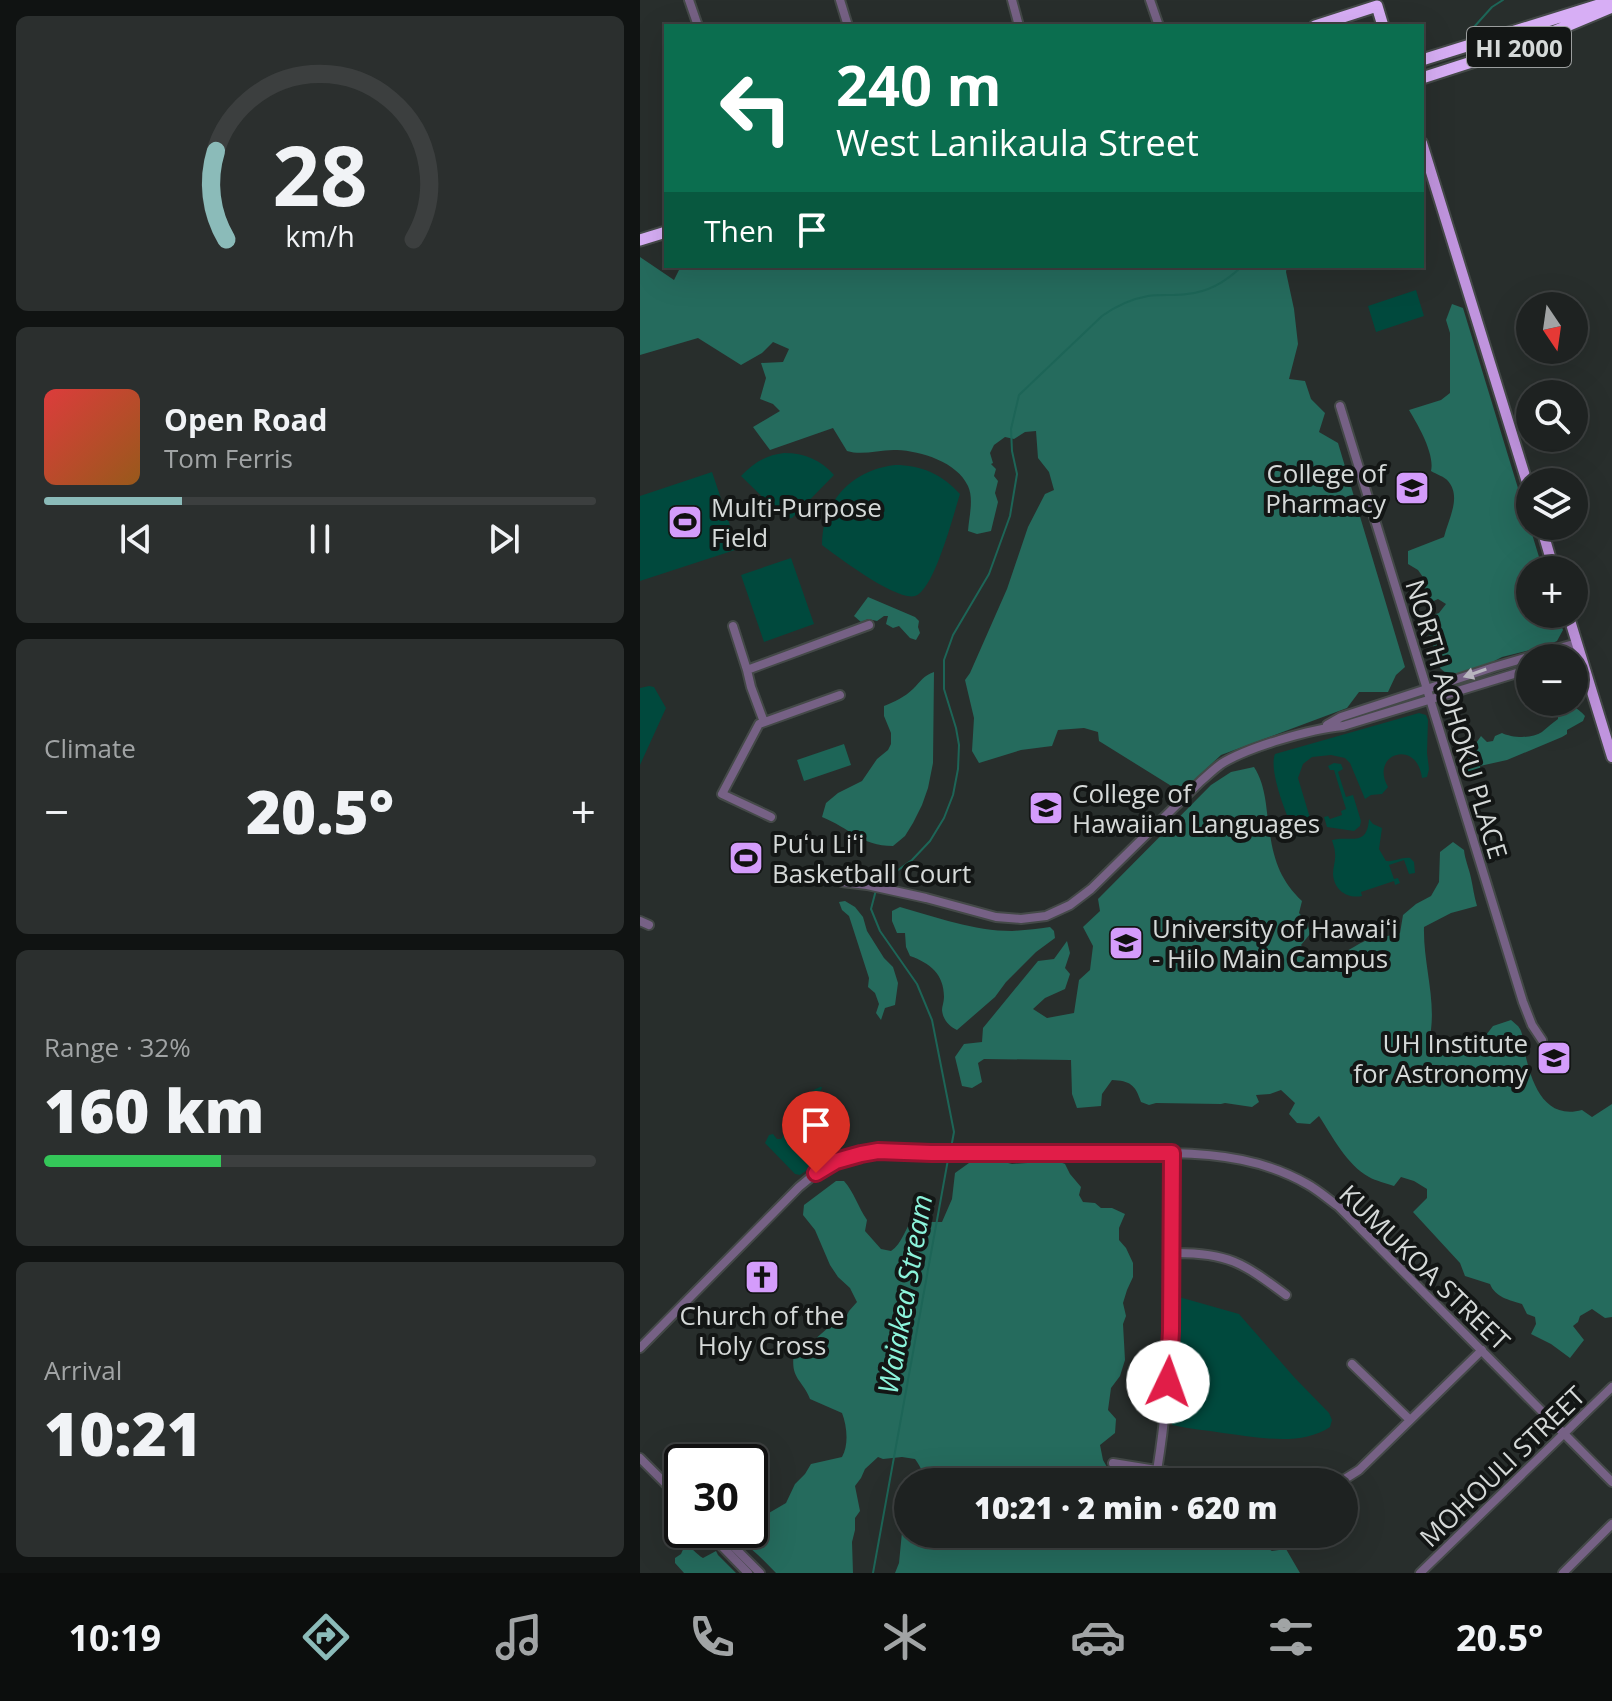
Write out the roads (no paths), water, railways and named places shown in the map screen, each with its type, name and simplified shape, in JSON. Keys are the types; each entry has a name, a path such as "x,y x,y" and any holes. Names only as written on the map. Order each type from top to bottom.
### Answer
{"highway":[{"path":"1320,24 1376,3 1382,24"},
{"name":"HI 2000","path":"1424,59 1612,4"},
{"name":"HI 2000","path":"1424,77 1512,49 1612,4"},
{"path":"640,240 664,233"}],"main road":[{"path":"1424,149 1523,468"},
{"path":"1572,628 1577,643"},
{"path":"1588,678 1612,757"}],"street":[{"path":"689,0 697,24"},
{"path":"840,0 847,24"},
{"path":"1012,0 1018,24"},
{"path":"1150,0 1158,24"},
{"name":"NORTH AOHOKU PLACE","path":"1340,406 1523,1002 1542,1040"},
{"path":"747,670 869,625"},
{"path":"733,626 764,722"},
{"path":"842,882 896,891 996,917 1021,919 1050,915 1091,889 1219,766 1239,755 1322,728 1343,726 1494,667 1577,643"},
{"path":"1429,694 1516,672"},
{"path":"771,817 722,794 759,724 840,695"},
{"name":"KUMUKOA STREET","path":"640,1348 799,1187 836,1161 878,1151 1204,1154 1275,1168 1308,1184 1338,1206 1612,1482"},
{"path":"1157,1468 1168,1391 1171,1331 1172,1153"},
{"path":"1171,1253 1194,1253 1227,1259 1251,1269 1286,1295"},
{"path":"1358,1471 1482,1350"},
{"path":"1352,1364 1410,1420"},
{"name":"MOHOULI STREET","path":"1420,1573 1612,1387"},
{"path":"640,1458 664,1482"},
{"path":"1113,1463 1144,1468"},
{"path":"1563,1573 1612,1524"},
{"path":"724,1548 748,1573"},
{"path":"735,1548 760,1573"}],"waterway":[{"name":"Waiakea Stream","path":"1474,27 1503,0"},
{"name":"Waiakea Stream","path":"881,886 930,841 953,795 959,745 944,689 944,660 953,635 989,574 1010,516 1017,474 1011,429 1019,395 1113,309 1148,296 1203,291 1224,281 1240,268"},
{"name":"Waiakea Stream","path":"876,890 871,909 880,931 917,984 932,1020 954,1132 951,1148"},
{"name":"Waiakea Stream","path":"873,1573 949,1154"}],"place":[{"name":"College of Pharmacy","path":"1412,488"},
{"name":"Multi-Purpose Field","path":"685,522"},
{"name":"College of Hawaiian Languages","path":"1046,808"},
{"name":"Puʻu Liʻi Basketball Court","path":"746,858"},
{"name":"University of Hawaiʻi - Hilo Main Campus","path":"1126,943"},
{"name":"UH Institute for Astronomy","path":"1554,1058"},
{"name":"Church of the Holy Cross","path":"762,1277"}]}
